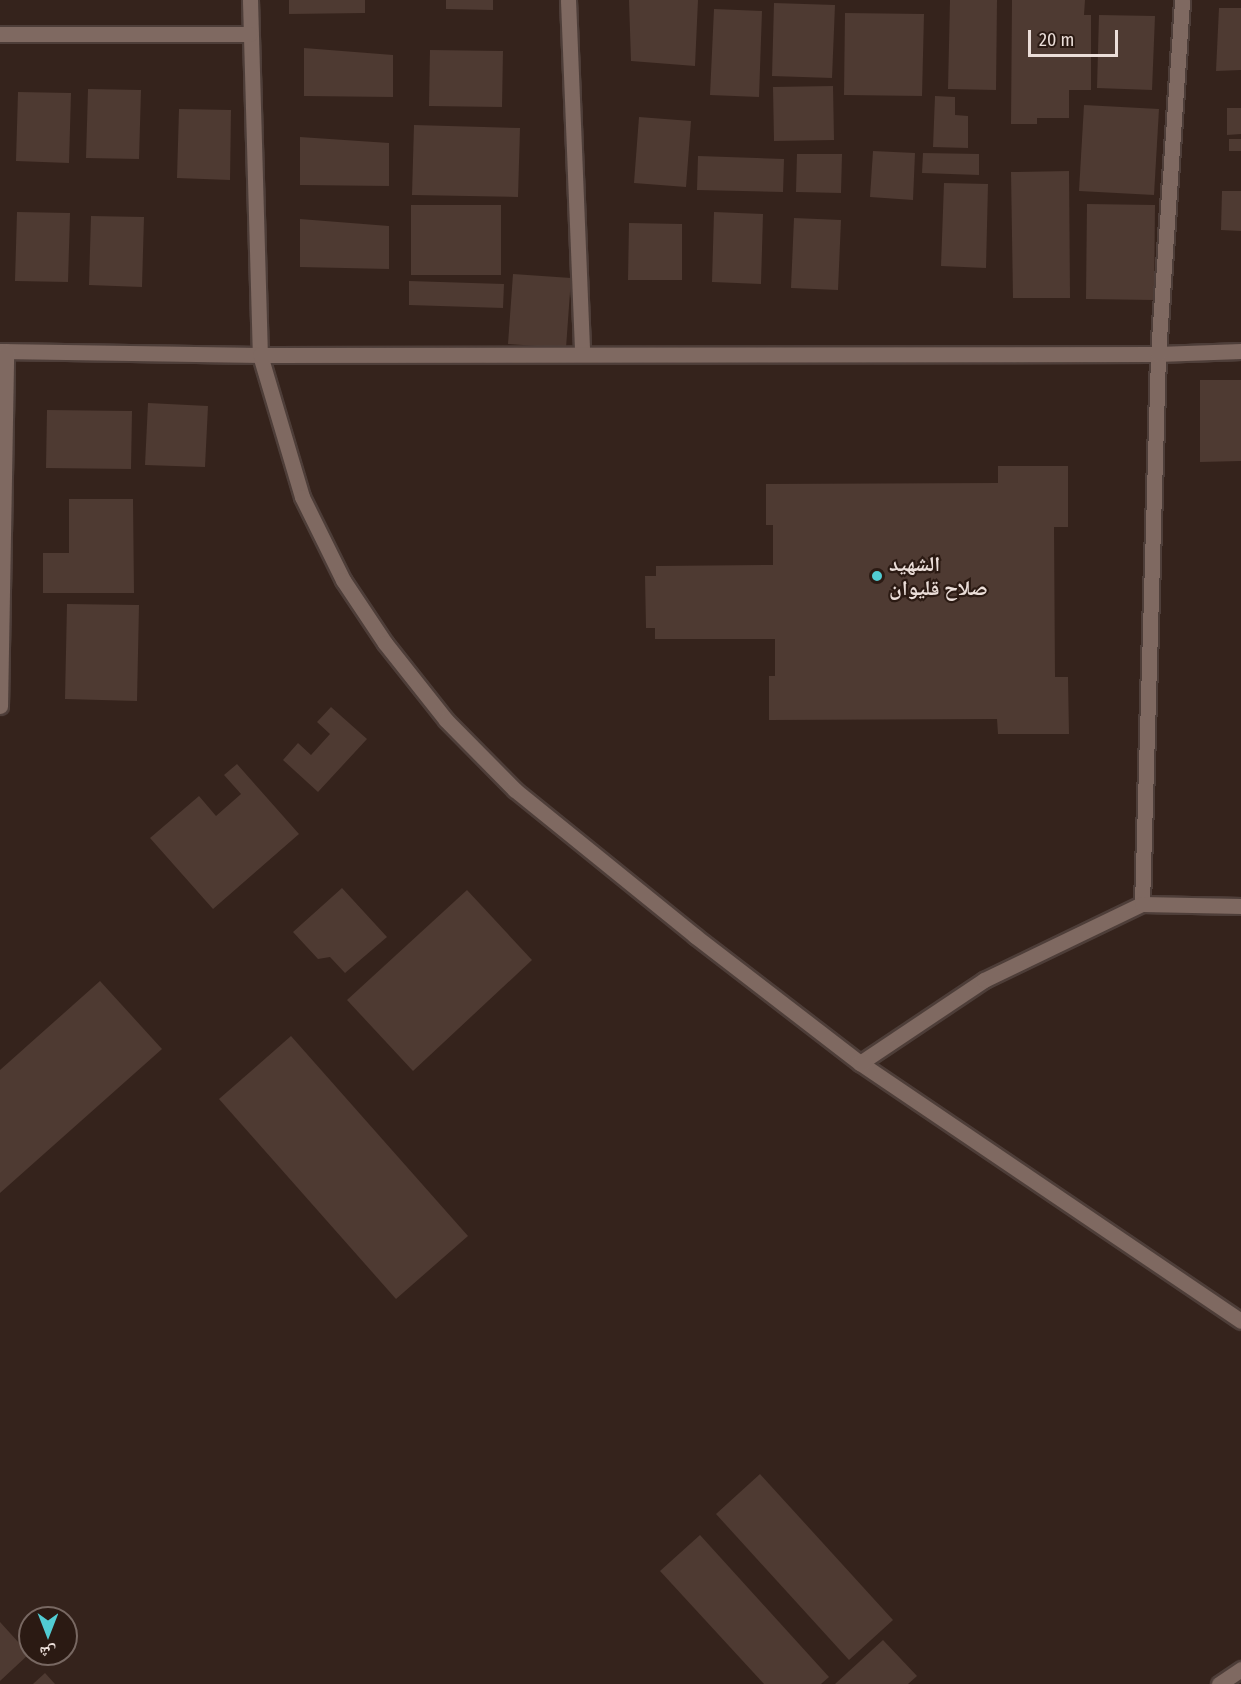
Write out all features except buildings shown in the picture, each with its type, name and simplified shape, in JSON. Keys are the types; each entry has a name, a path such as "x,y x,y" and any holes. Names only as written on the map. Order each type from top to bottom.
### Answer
{"street":[{"path":"250,0 260,355 302,497 343,580 385,643 446,720 515,790 860,1063 1241,1321"},
{"path":"568,0 582,354"},
{"path":"1142,904 1158,354 1182,0"},
{"path":"0,34 250,34"},
{"path":"0,706 3,351 260,355 1158,354 1241,351"},
{"path":"860,1063 984,980 1142,904 1241,906"},
{"path":"1219,1684 1241,1669"}],"place":[{"name":"الشهيد صلاح قليوان","path":"877,576"}]}
